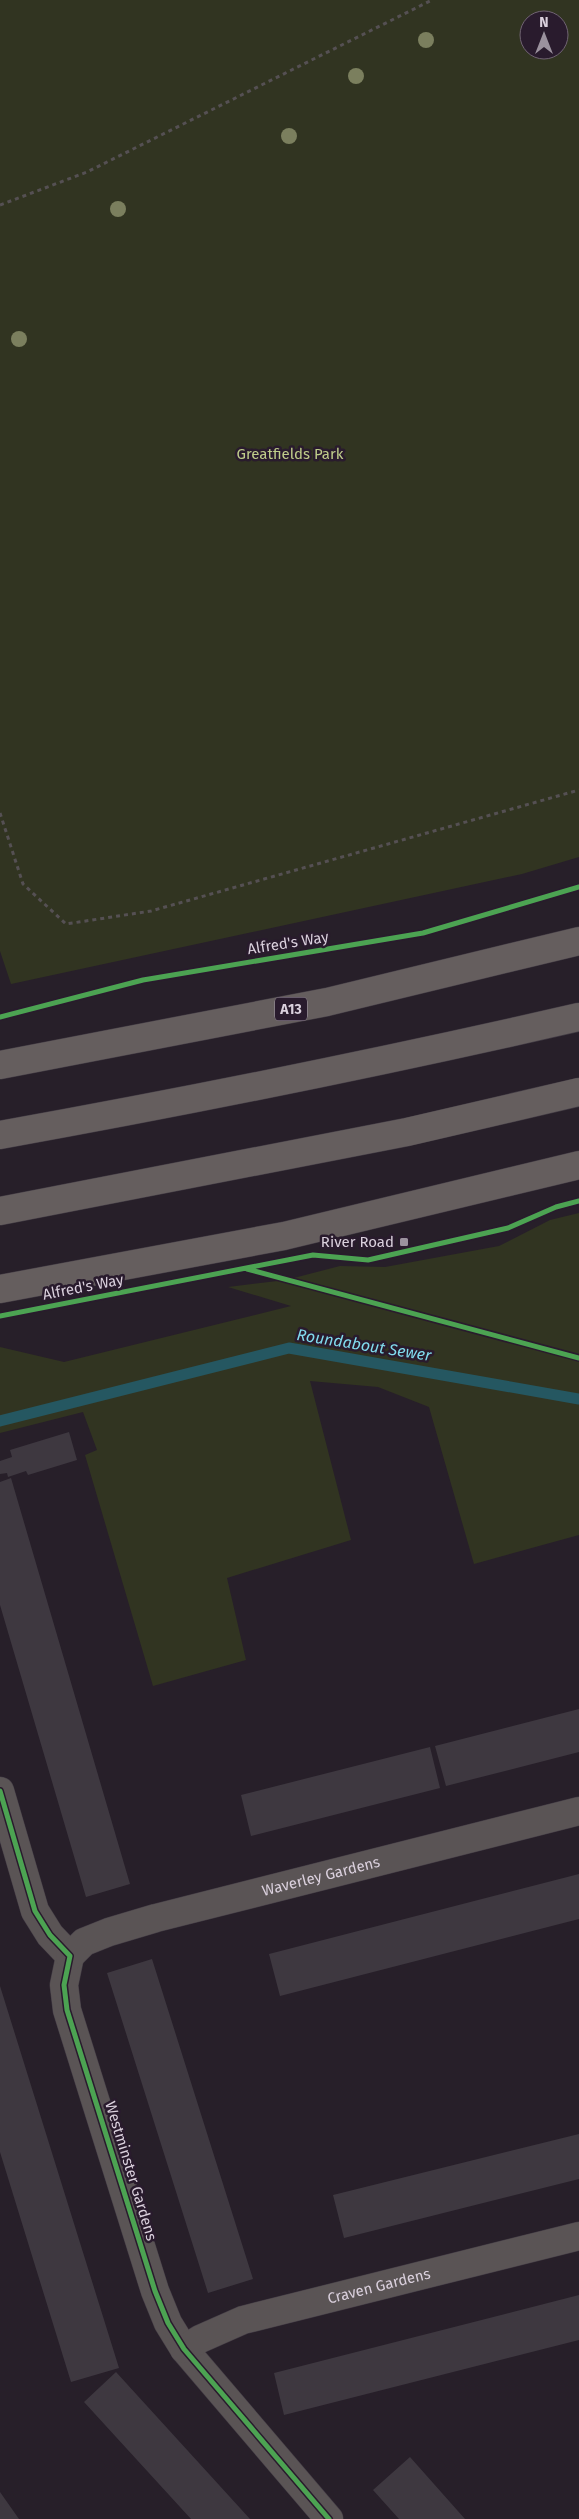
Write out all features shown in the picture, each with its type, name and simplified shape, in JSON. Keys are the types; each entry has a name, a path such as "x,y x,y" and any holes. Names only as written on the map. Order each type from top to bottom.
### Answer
{"highway":[{"name":"A13","path":"0,1065 327,1002 579,941"},
{"path":"0,1135 222,1094 391,1060 579,1017"},
{"path":"0,1211 407,1132 579,1092"},
{"path":"0,1289 284,1236 579,1165"}],"street":[{"path":"0,1791 35,1911 50,1935 70,1956"},
{"name":"Waverley Gardens","path":"70,1956 84,1942 109,1932 156,1918 579,1811"},
{"name":"Westminster Gardens","path":"70,1956 64,1985 68,2010 155,2291 168,2323 184,2350 329,2519"},
{"name":"Craven Gardens","path":"184,2350 200,2339 243,2320 579,2236"}],"path":[{"path":"0,205 87,172 432,0"},
{"path":"0,813 23,884 66,924 151,911 579,790"}],"green space":[{"name":"Greatfields Park","path":"0,0 579,0 579,857 522,874 11,984 0,951"},
{"path":"579,1213 579,1535 474,1564 429,1407 378,1387 310,1381 351,1540 227,1578 246,1660 153,1686 85,1455 97,1450 83,1412 0,1433 0,1347 64,1362 291,1306 228,1287 286,1280 340,1266 385,1267 499,1246 550,1220"}],"building":[{"path":"69,1432 77,1460 28,1475 26,1471 8,1477 7,1473 0,1474 0,1461 12,1457 10,1450"},
{"path":"11,1478 130,1884 86,1897 0,1605 0,1482"},
{"path":"579,1709 579,1752 446,1786 435,1746"},
{"path":"430,1747 440,1788 251,1836 241,1795"},
{"path":"579,1874 579,1919 280,1996 269,1954"},
{"path":"152,1959 253,2279 208,2293 107,1973"},
{"path":"0,1986 119,2368 71,2382 0,2152"},
{"path":"579,2134 579,2179 344,2238 333,2195"},
{"path":"579,2295 579,2340 284,2415 274,2373"},
{"path":"116,2372 250,2519 191,2519 84,2402"},
{"path":"410,2457 465,2519 399,2519 373,2490"},
{"path":"0,2492 19,2519 0,2519"}],"waterway":[{"name":"Roundabout Sewer","path":"0,1421 289,1348 579,1399"}],"cycle path":[{"name":"Alfred's Way","path":"0,1017 143,980 423,933 579,887"},
{"name":"Alfred's Way","path":"0,1316 313,1255 368,1260 508,1228 556,1207 579,1201"},
{"path":"247,1269 579,1358"},
{"path":"0,1791 35,1911 50,1935 70,1956 64,1985 67,2010 155,2291 168,2323 184,2349 329,2519"}],"place":[{"name":"River Road","path":"404,1242"}]}
